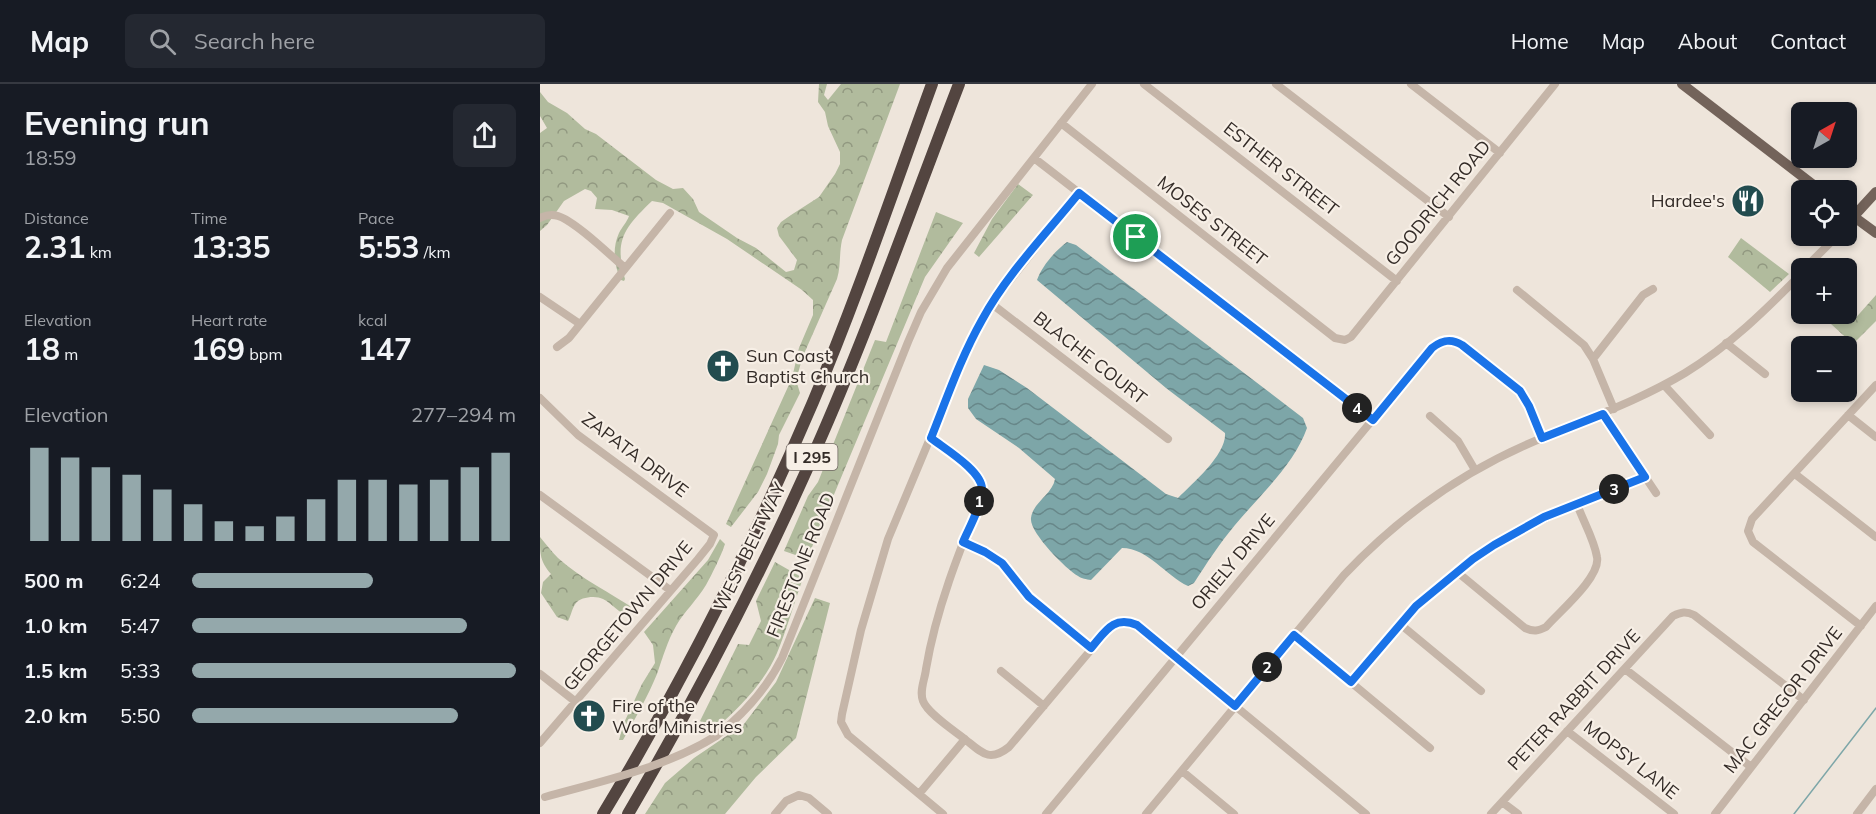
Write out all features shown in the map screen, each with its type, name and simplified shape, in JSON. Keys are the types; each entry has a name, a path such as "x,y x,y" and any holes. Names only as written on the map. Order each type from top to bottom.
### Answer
{"highway":[{"name":"WEST BELTWAY","path":"603,814 666,707 712,621 777,483 850,310 932,84"},
{"name":"WEST BELTWAY","path":"628,814 702,683 791,504 842,389 959,84"}],"main road":[{"path":"1685,85 1807,180"},
{"path":"1857,210 1876,192"},
{"path":"1857,222 1876,233"}],"street":[{"name":"FIRESTONE ROAD","path":"542,798 668,760 699,747 716,736 752,704 764,690 782,658 908,342 926,303 962,247 1092,84"},
{"name":"ESTHER STREET","path":"1144,84 1397,281"},
{"path":"1276,84 1449,217"},
{"path":"1411,84 1500,153"},
{"name":"GOODRICH ROAD","path":"1345,340 1351,337 1449,217 1550,86"},
{"name":"MOSES STREET","path":"1061,123 1335,338 1345,340"},
{"path":"1034,158 1373,420"},
{"path":"943,814 848,735 841,722 861,630 888,539 971,340 992,304 1079,193"},
{"path":"557,347 570,338 670,213"},
{"path":"540,219 547,215 559,216 625,268"},
{"path":"1815,258 1827,246"},
{"path":"1146,814 1344,575 1385,535 1427,501 1475,470 1542,438 1614,409 1687,372 1726,344 1768,308 1791,284"},
{"path":"1593,359 1643,295 1653,289"},
{"path":"1517,290 1580,340 1593,359 1614,409"},
{"path":"540,297 580,324"},
{"name":"BLACHE COURT","path":"992,304 1168,439"},
{"name":"ORIELY DRIVE","path":"1046,814 1432,348 1439,343 1451,340 1462,345 1520,391 1542,438"},
{"path":"1726,344 1765,374"},
{"path":"1664,385 1710,435"},
{"path":"1861,626 1753,542 1748,531 1752,519 1876,385"},
{"name":"ZAPATA DRIVE","path":"540,398 578,435 714,535"},
{"path":"1603,414 1656,493"},
{"path":"1430,416 1458,441 1475,470"},
{"path":"1848,416 1876,437"},
{"path":"931,438 974,471 981,482 982,495 950,577 929,652 922,690 922,698 928,709 982,753 996,756 1010,747 1111,626 1119,621 1128,621 1137,625 1366,814"},
{"path":"1794,474 1876,537"},
{"path":"1351,682 1400,624 1432,591 1456,571 1494,545 1544,517 1645,477"},
{"path":"540,495 670,590"},
{"path":"1456,571 1525,628 1535,631 1546,627 1592,577 1597,565 1595,551 1577,504"},
{"name":"GEORGETOWN DRIVE","path":"540,743 710,544 714,535"},
{"path":"963,542 1002,563 1029,597 1091,648"},
{"name":"MAC GREGOR DRIVE","path":"1715,814 1876,606"},
{"name":"PETER RABBIT DRIVE","path":"1491,814 1673,616 1683,612 1694,615 1804,700"},
{"path":"1400,624 1480,691"},
{"path":"1294,635 1430,748"},
{"path":"1625,669 1751,767"},
{"path":"1001,671 1044,706"},
{"path":"540,674 576,702"},
{"name":"MOPSY LANE","path":"1567,731 1674,814"},
{"path":"919,794 965,739"},
{"path":"1182,771 1234,814"},
{"path":"1857,814 1876,789"},
{"path":"775,814 786,801 799,795 809,798 828,814"},
{"path":"1502,802 1518,814"}],"green space":[{"path":"819,84 827,84 824,95 828,100 841,84 900,84 842,240 837,279 803,356 796,380 800,393 779,435 767,474 758,492 731,527 726,524 792,378 799,348 813,315 813,300 727,239 663,203 652,201 628,227 621,244 624,281 621,280 617,269 615,251 619,233 629,216 612,210 595,209 597,198 591,191 585,189 564,201 540,231 540,133 547,128 540,116 540,92 548,102 567,113 585,129 596,134 656,180 673,189 683,188 693,199 699,212 756,248 786,272 794,270 797,260 779,236 777,228 781,222 819,197 840,164 840,152 828,126 825,112 818,102"},
{"path":"1018,184 1033,195 979,257 974,253 992,219"},
{"path":"936,212 963,223 925,277 807,559 784,551 808,496 818,482 875,340 886,342"},
{"path":"1741,238 1789,274 1770,292 1728,257"},
{"path":"1876,295 1876,321 1857,340 1857,336 1844,336 1831,324 1857,324 1857,316"},
{"path":"540,537 567,566 636,610 637,613 622,613 603,599 592,597 578,601 568,621 557,617 541,593 543,582 551,574 541,557"},
{"path":"720,539 725,544 714,570 676,626 645,699 623,740 619,740 623,725 642,684 655,663 653,645 644,632 708,560"},
{"path":"775,562 803,578 784,635 772,664 758,685 742,704 715,729 700,721 738,644 749,645 761,621 756,601"},
{"path":"815,598 830,603 796,738 756,777 725,814 645,814 665,783 694,758 744,724 776,682"}],"water":[{"path":"1067,242 1076,245 1303,418 1307,428 1294,455 1276,479 1229,532 1194,583 1188,586 1149,557 1131,549 1122,548 1091,580 1081,578 1072,572 1049,550 1032,524 1032,512 1050,490 1055,479 1019,448 976,419 968,408 968,399 984,365 999,370 1027,388 1166,494 1178,498 1208,468 1221,450 1225,433 1166,388 1037,280 1049,259"}],"waterway":[{"path":"1794,814 1876,708"}],"place":[{"name":"Hardee's","path":"1748,201"},
{"name":"Sun Coast Baptist Church","path":"723,366"},
{"name":"Fire of the Word Ministries","path":"589,716"}],"route":[{"path":"1079,193 1136,237 1373,420 1432,348 1446,340 1451,340 1462,345 1520,391 1525,397 1542,438 1603,414 1645,477 1544,517 1473,559 1416,606 1351,682 1294,635 1235,706 1137,625 1128,621 1119,621 1111,626 1091,648 1029,597 1002,563 963,542 982,495 981,482 974,471 931,438 971,340 983,318 999,293 1079,193"}]}
